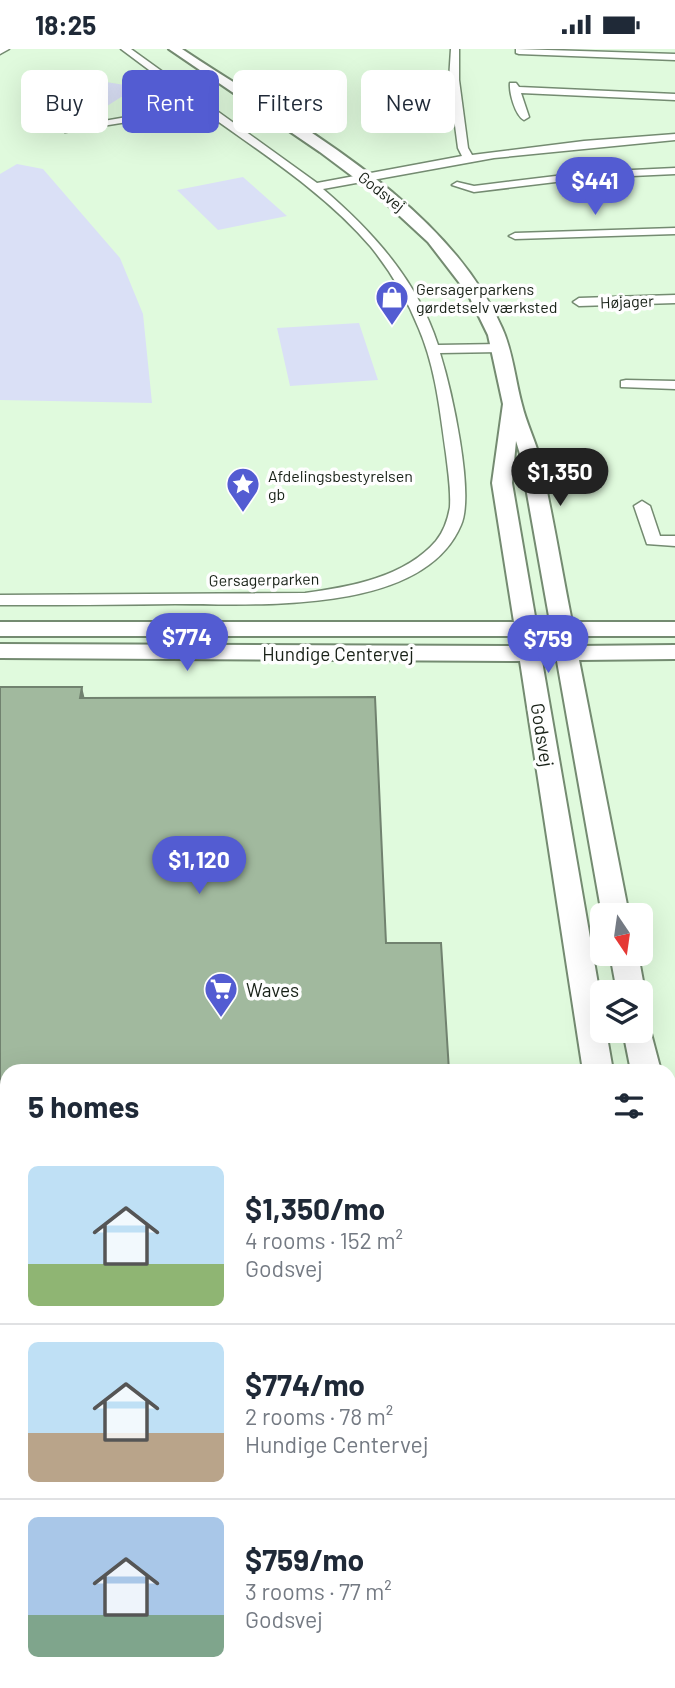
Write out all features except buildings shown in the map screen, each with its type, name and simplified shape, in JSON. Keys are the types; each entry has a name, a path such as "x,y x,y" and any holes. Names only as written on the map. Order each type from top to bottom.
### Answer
{"street":[{"name":"Gersagerparken","path":"125,49 155,70"},
{"name":"Godsvej","path":"175,49 364,176 409,212 451,258 480,300 501,348 511,399 529,454 614,903"},
{"path":"455,49 453,79 463,135 462,148 468,157"},
{"path":"519,51 675,57"},
{"path":"524,117 514,88 675,97"},
{"name":"Gersagerparken","path":"0,600 305,598 368,587 396,576 420,562 438,546 452,527 458,505 446,392 435,349 413,297 389,259 342,210 219,115"},
{"path":"315,187 468,157 582,144 675,138"},
{"path":"457,185 474,189 589,175 675,171"},
{"path":"515,236 675,230"},
{"name":"Højager","path":"579,302 675,299"},
{"path":"435,349 501,348"},
{"path":"626,384 675,385"},
{"name":"Godsvej","path":"511,399 502,483 597,1064"},
{"path":"642,506 653,541 675,541"},
{"name":"Hundige Centervej","path":"0,629 527,642 566,653 675,652"},
{"name":"Hundige Centervej","path":"0,651 527,642 562,629 675,629"},
{"path":"640,1043 645,1064"}],"shaded area":[{"path":"108,82 122,85 122,97 108,105"},
{"path":"17,164 43,169 120,258 143,314 152,403 0,400 0,174"},
{"path":"243,177 287,216 218,230 177,190"},
{"path":"359,323 378,380 290,386 277,328"}],"place":[{"name":"Gersagerparkens gørdetselv værksted","path":"392,327"},
{"name":"Afdelingsbestyrelsen gb","path":"243,514"},
{"name":"Waves","path":"221,1019"}]}
